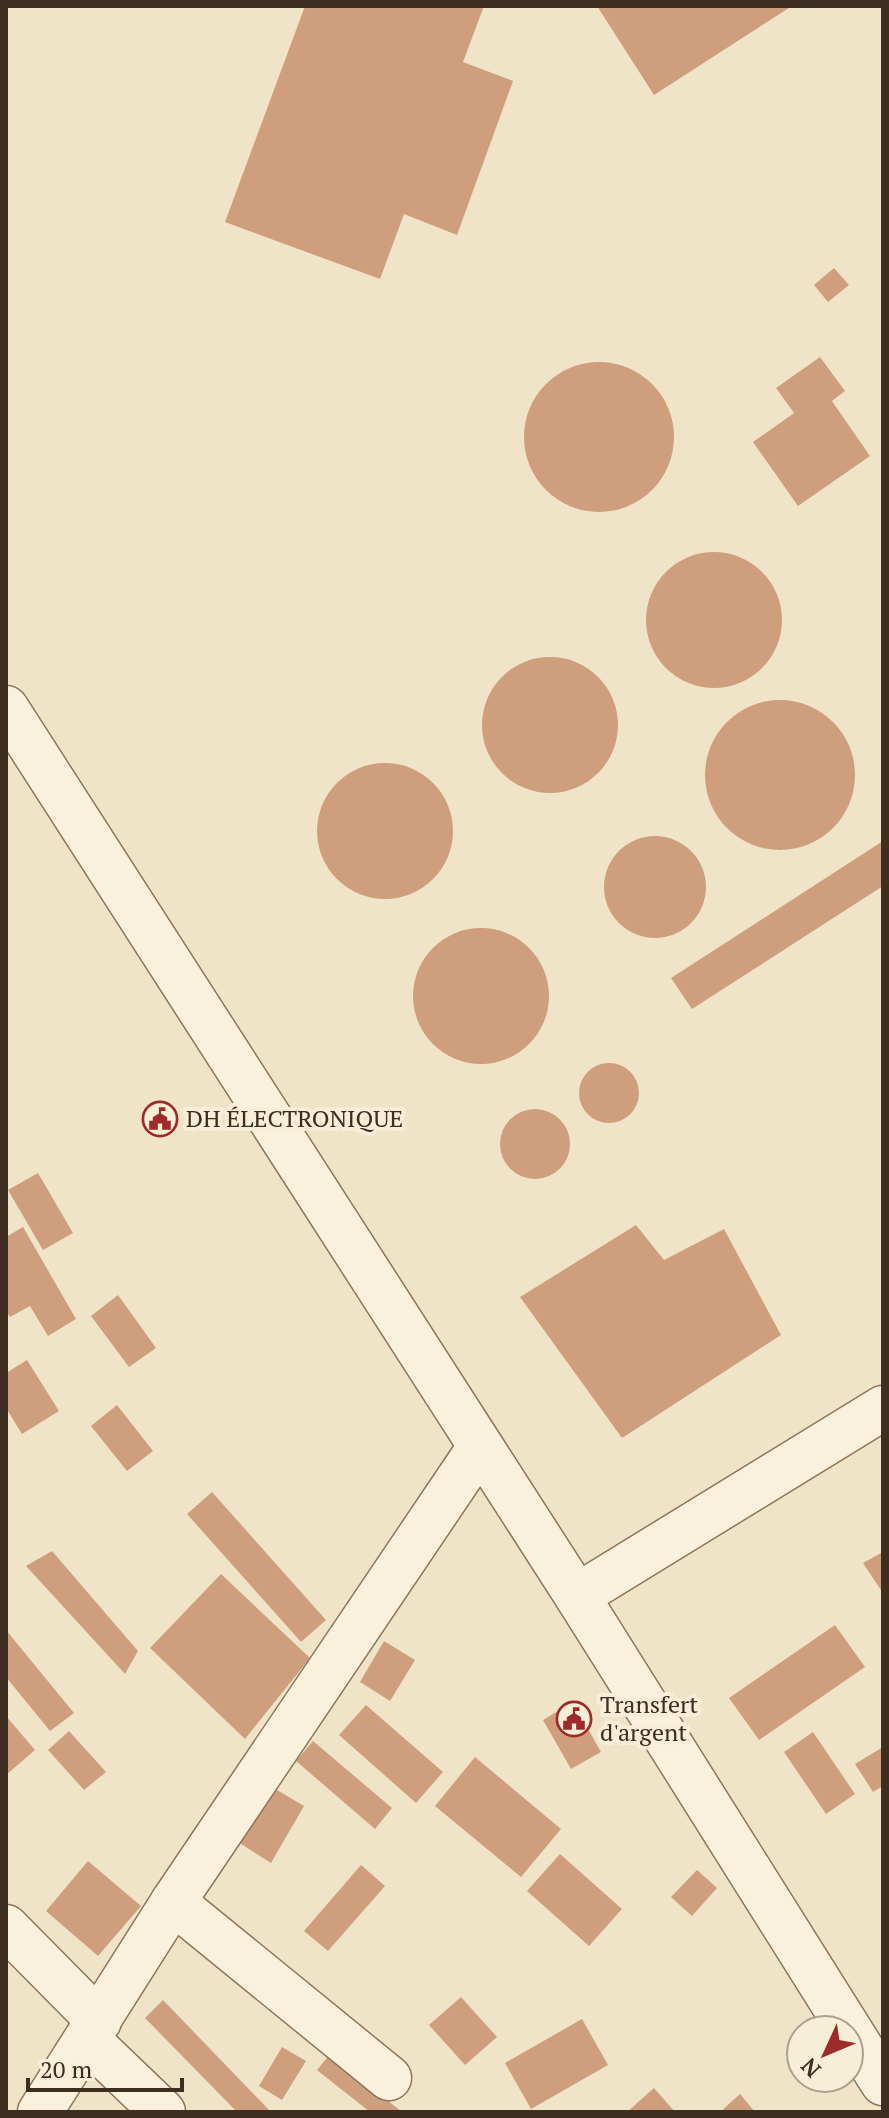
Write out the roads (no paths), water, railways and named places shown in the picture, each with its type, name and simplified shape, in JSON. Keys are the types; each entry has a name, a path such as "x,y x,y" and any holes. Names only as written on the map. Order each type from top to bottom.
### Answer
{"street":[{"path":"6,708 577,1596 883,2083"},
{"path":"577,1596 883,1408"},
{"path":"40,2112 173,1902 480,1447"},
{"path":"173,1902 389,2078"},
{"path":"6,1927 163,2112"}],"place":[{"name":"DH ÉLECTRONIQUE","path":"160,1119"},
{"name":"Transfert d'argent","path":"574,1719"}]}
